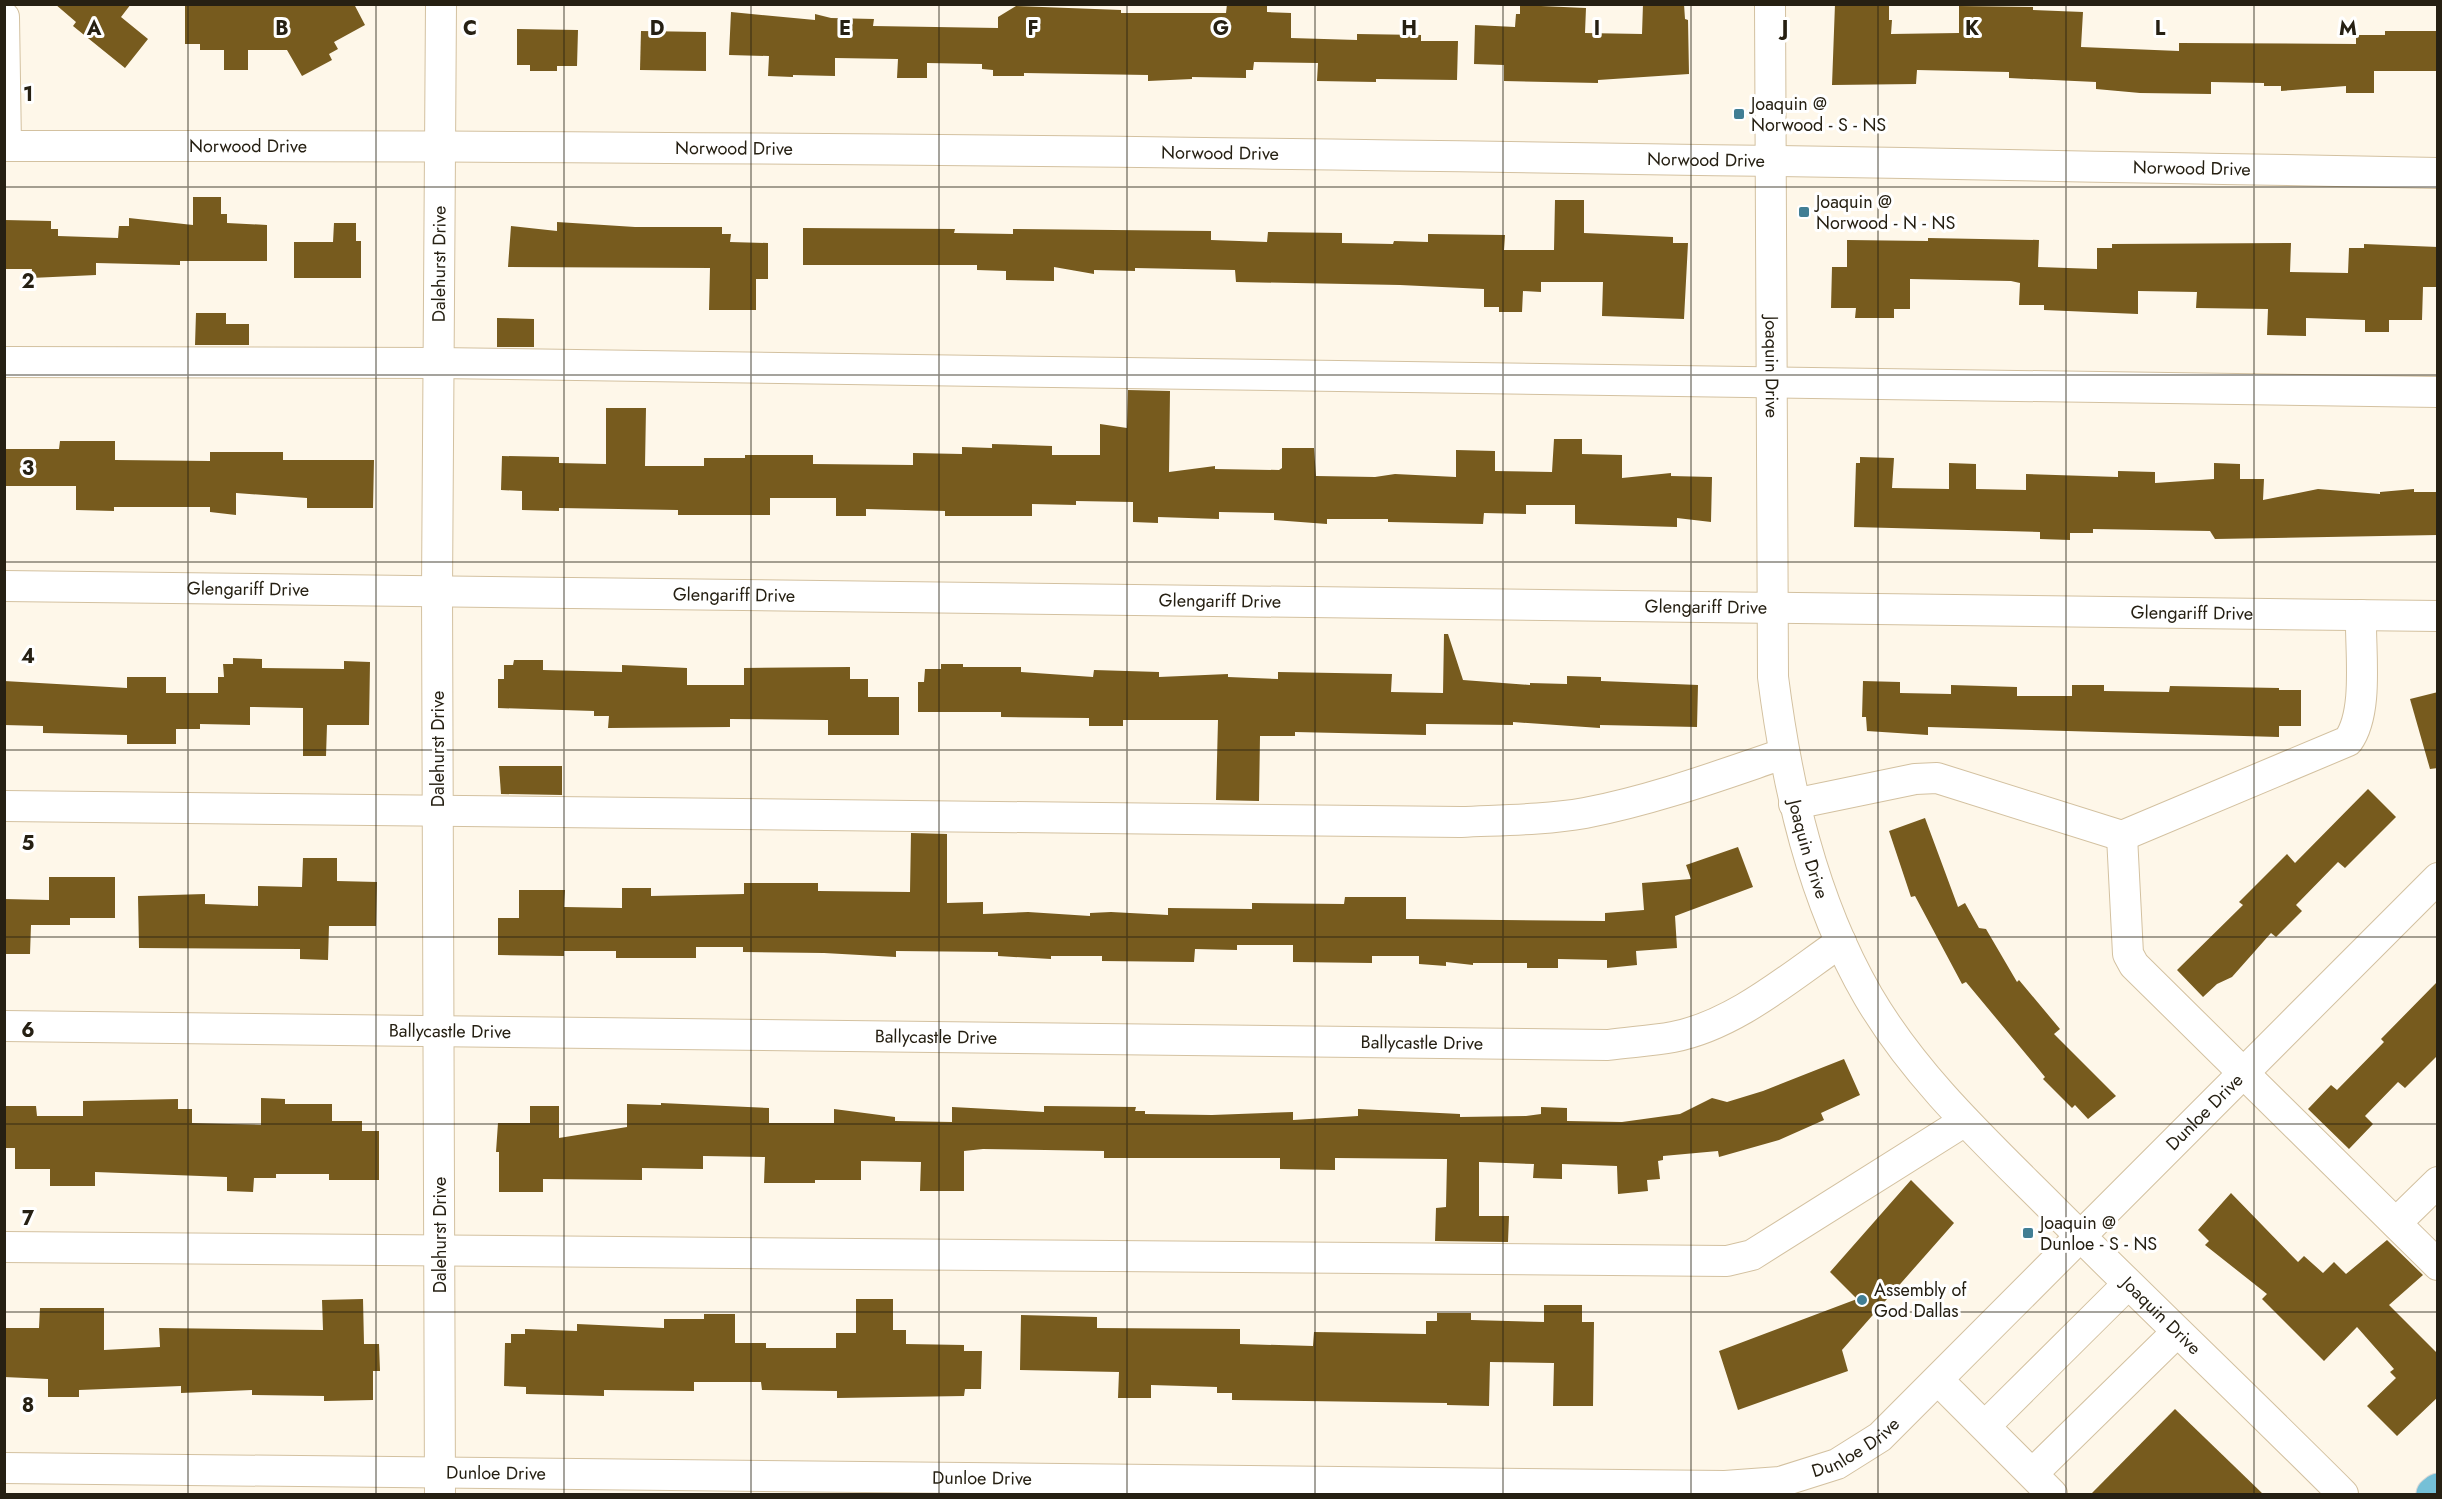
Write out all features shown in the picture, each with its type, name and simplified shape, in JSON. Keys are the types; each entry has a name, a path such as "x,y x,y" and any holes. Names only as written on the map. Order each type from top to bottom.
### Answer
{"main road":[{"path":"2433,1494 2438,1490"}],"street":[{"name":"Dalehurst Drive","path":"440,1483 437,590 441,4"},
{"name":"Joaquin Drive","path":"1770,4 1773,677 1783,754 1794,804 1812,866 1841,942 1868,996 1912,1063 2127,1285 2343,1494"},
{"path":"4,17 5,146"},
{"name":"Norwood Drive","path":"5,146 439,145 1769,160 2438,173"},
{"path":"4,362 438,363 2438,392"},
{"name":"Glengariff Drive","path":"4,586 2438,616"},
{"path":"1794,804 1915,779 1937,778 2122,836 2348,741 2356,729 2360,706 2361,615"},
{"path":"4,806 1485,821 1584,813 1669,793 1783,754"},
{"path":"2122,836 2128,954 2143,974 2438,1265"},
{"name":"Dunloe Drive","path":"4,1468 440,1483 1725,1486 1780,1482 1837,1464 1880,1437 1939,1381 2080,1236 2438,878"},
{"name":"Ballycastle Drive","path":"4,1026 439,1029 1608,1045 1674,1037 1722,1020 1764,996 1841,942"},
{"path":"4,1247 1727,1261 1752,1254 1965,1120"},
{"path":"2396,1223 2438,1182"},
{"path":"1986,1425 2127,1285"},
{"path":"2033,1473 2177,1332"},
{"path":"1939,1381 1986,1425 2052,1494"}],"building":[{"path":"55,4 131,4 121,17 148,39 125,68 73,26 76,22"},
{"path":"185,4 354,4 365,25 334,42 338,49 329,54 332,60 302,76 287,50 248,50 248,70 224,70 224,50 200,50 200,44 185,44"},
{"path":"1227,4 1267,4 1267,12 1291,13 1291,38 1357,40 1357,34 1421,35 1421,41 1458,41 1457,80 1317,81 1318,63 1254,62 1253,70 1246,70 1246,78 1192,77 1192,79 1148,81 1148,75 1024,73 1024,76 993,76 993,70 982,69 982,64 927,63 927,78 897,78 898,59 835,58 835,76 793,75 793,77 768,76 769,56 729,55 731,12 815,20 815,14 831,18 874,19 873,26 998,28 998,17 1016,6 1121,10 1121,13 1226,13"},
{"path":"1643,4 1684,4 1685,19 1688,20 1689,74 1598,80 1598,83 1504,81 1504,65 1474,64 1475,25 1515,27 1516,14 1520,14 1520,5 1586,8 1585,33 1642,34"},
{"path":"1835,4 1889,4 1889,20 1892,20 1891,34 1959,33 1959,6 2033,7 2033,10 2083,12 2081,47 2179,51 2179,43 2356,44 2356,35 2385,35 2385,31 2438,31 2438,71 2374,71 2374,93 2346,93 2346,86 2281,91 2281,86 2264,86 2264,83 2211,82 2211,94 2140,93 2096,89 2096,82 2009,78 2009,72 1917,70 1916,84 1832,85"},
{"path":"517,29 578,30 577,66 557,66 557,71 530,71 530,65 517,65"},
{"path":"641,31 706,32 706,71 640,70"},
{"path":"193,197 221,197 221,214 227,214 227,223 267,225 267,261 180,261 180,265 96,263 96,275 31,278 32,269 4,269 4,220 51,221 51,229 58,229 58,236 118,238 119,226 129,226 129,218 193,225"},
{"path":"1555,200 1584,200 1584,233 1673,237 1673,243 1688,243 1684,319 1602,316 1603,282 1541,282 1541,292 1523,291 1522,312 1499,312 1499,307 1484,307 1484,289 1236,282 1235,270 1135,268 1135,271 1094,270 1094,274 1054,267 1054,281 1006,280 1006,271 977,270 977,265 803,265 803,228 955,229 954,233 1013,234 1013,229 1211,231 1211,240 1267,242 1268,232 1342,233 1342,243 1393,244 1394,241 1428,242 1428,234 1505,235 1504,250 1554,250"},
{"path":"557,222 635,227 722,227 722,234 731,234 730,242 768,243 768,279 756,279 756,310 709,310 710,268 508,267 511,226 557,231"},
{"path":"334,223 356,223 356,241 361,241 361,278 294,278 294,242 333,242"},
{"path":"1928,238 2039,240 2038,267 2097,269 2097,248 2112,248 2112,244 2291,243 2290,272 2348,273 2349,248 2364,248 2364,244 2438,247 2438,287 2423,287 2422,320 2389,320 2389,332 2365,332 2365,320 2306,318 2306,336 2267,335 2268,309 2196,308 2197,292 2138,291 2138,314 2044,310 2044,305 2019,305 2020,283 2011,281 1910,279 1910,309 1894,309 1894,318 1855,318 1856,308 1831,308 1832,267 1847,267 1847,240 1928,241"},
{"path":"196,313 226,313 226,324 249,324 249,345 195,345"},
{"path":"497,318 534,319 534,347 497,347"},
{"path":"1128,390 1170,391 1169,472 1215,466 1215,469 1279,470 1282,468 1282,448 1314,448 1316,476 1375,477 1395,474 1456,477 1456,450 1495,451 1495,471 1552,472 1554,439 1582,439 1582,454 1622,455 1622,478 1671,473 1671,476 1712,477 1711,522 1677,518 1677,527 1575,524 1575,505 1526,505 1526,514 1484,513 1483,524 1388,522 1388,519 1327,519 1327,524 1274,520 1274,513 1219,512 1219,519 1158,517 1158,523 1133,522 1133,502 1076,501 1076,505 1032,504 1032,516 945,516 945,511 866,509 866,516 836,516 836,498 770,498 770,515 678,515 678,510 559,508 559,511 522,510 522,491 501,490 502,456 559,457 559,463 606,464 606,408 646,408 645,466 704,466 704,458 745,458 745,455 813,455 813,464 913,465 913,453 962,454 962,447 992,448 992,444 1052,446 1052,455 1100,455 1100,424 1127,428"},
{"path":"60,441 115,441 115,460 210,461 210,452 283,452 283,460 374,460 373,508 307,508 307,498 236,493 236,515 210,512 210,507 114,507 114,511 76,510 76,486 4,486 4,449 59,449"},
{"path":"1860,457 1894,458 1892,488 1949,489 1949,463 1976,464 1976,489 2026,490 2026,474 2118,477 2118,471 2155,472 2155,483 2214,479 2214,463 2240,464 2240,479 2264,479 2263,500 2318,489 2380,494 2380,492 2414,489 2414,492 2438,492 2438,535 2215,539 2210,531 2093,529 2093,533 2070,533 2070,540 2040,539 2040,532 1854,527 1856,463 1860,463"},
{"path":"1444,634 1448,634 1463,680 1530,685 1530,683 1567,684 1567,676 1601,677 1601,681 1698,685 1697,727 1600,725 1600,728 1513,722 1513,725 1426,724 1426,735 1295,732 1295,736 1260,736 1259,801 1216,800 1218,720 1123,720 1123,726 1089,726 1089,718 1001,717 1001,712 918,712 918,682 924,682 925,669 941,669 941,664 963,664 963,667 1021,667 1021,672 1093,677 1094,670 1159,672 1159,677 1228,674 1228,677 1278,679 1278,672 1392,674 1391,692 1443,693"},
{"path":"233,658 262,659 262,668 344,669 344,661 370,662 369,725 327,725 326,756 303,756 303,708 250,707 250,725 200,724 200,729 176,729 176,744 127,744 127,735 43,733 43,726 4,725 4,681 127,688 127,677 166,677 166,693 218,693 218,677 224,677 223,664 233,664"},
{"path":"514,660 543,660 543,670 622,672 622,665 687,668 687,685 744,685 744,668 850,667 850,679 868,679 868,697 899,697 899,735 828,735 828,720 730,719 730,727 608,728 609,716 594,716 594,711 498,708 498,679 504,679 504,665 513,665"},
{"path":"1863,681 1900,682 1900,693 1951,694 1951,685 2017,687 2017,696 2072,696 2072,685 2104,685 2104,691 2169,692 2170,686 2301,690 2301,726 2279,726 2279,737 1928,727 1928,735 1867,731 1866,717 1862,717"},
{"path":"2438,692 2438,768 2430,769 2410,699"},
{"path":"499,766 562,766 562,795 501,794"},
{"path":"2368,789 2396,817 2345,868 2338,862 2296,905 2302,911 2276,937 2271,933 2232,977 2217,984 2203,997 2177,970 2243,905 2239,902 2287,854 2295,863"},
{"path":"1925,818 1958,907 1965,903 1979,928 1986,929 2017,982 2019,980 2060,1029 2054,1034 2116,1096 2088,1119 2075,1105 2072,1108 2043,1079 2045,1077 1966,982 1962,984 1915,896 1911,897 1889,831"},
{"path":"911,833 947,834 947,903 983,902 983,914 1028,912 1090,916 1090,913 1111,912 1168,915 1168,908 1252,909 1252,903 1344,904 1345,897 1406,897 1406,919 1605,921 1605,913 1644,910 1642,883 1691,879 1686,865 1738,847 1753,887 1675,916 1677,948 1636,951 1637,965 1607,968 1607,960 1558,959 1558,968 1527,968 1527,963 1473,963 1473,965 1446,962 1446,966 1419,964 1419,956 1372,956 1372,963 1293,962 1293,945 1237,945 1237,950 1195,949 1194,962 1102,961 1102,956 1051,956 1051,959 998,956 998,952 896,951 896,957 743,952 743,947 696,947 696,958 616,958 616,951 564,951 564,956 498,955 498,918 519,918 519,890 565,890 564,907 622,908 622,888 651,888 651,896 744,894 744,883 818,883 818,891 910,892"},
{"path":"303,858 337,858 337,881 377,882 376,926 329,926 328,960 300,959 300,949 139,948 138,896 205,894 205,904 258,906 258,886 302,887"},
{"path":"49,877 115,877 115,918 70,918 70,925 31,925 30,954 4,954 4,899 49,900"},
{"path":"2438,981 2438,1055 2405,1088 2398,1082 2365,1116 2373,1124 2349,1149 2308,1109 2331,1085 2337,1090 2384,1042 2381,1039"},
{"path":"1844,1059 1860,1095 1821,1113 1824,1120 1779,1140 1719,1157 1718,1151 1663,1156 1663,1160 1658,1161 1660,1179 1647,1180 1648,1191 1618,1194 1617,1166 1562,1164 1562,1179 1533,1178 1534,1164 1479,1162 1479,1216 1509,1216 1508,1242 1435,1241 1436,1208 1446,1207 1447,1159 1335,1158 1335,1170 1280,1169 1280,1158 1104,1158 1104,1151 983,1149 964,1151 964,1191 920,1191 921,1162 861,1161 861,1180 764,1183 765,1157 703,1156 703,1169 642,1168 642,1180 543,1179 543,1192 499,1192 499,1152 496,1152 498,1123 530,1123 530,1106 559,1106 559,1138 627,1127 627,1104 661,1105 661,1103 769,1108 769,1123 834,1123 834,1109 895,1117 895,1121 952,1122 952,1107 1044,1112 1044,1106 1136,1107 1135,1111 1145,1111 1145,1114 1212,1115 1293,1112 1293,1120 1358,1116 1358,1109 1460,1114 1460,1117 1526,1116 1541,1114 1541,1107 1567,1108 1567,1121 1622,1122 1680,1114 1712,1098 1727,1102 1763,1091"},
{"path":"261,1098 285,1099 285,1104 332,1104 332,1121 362,1121 362,1131 379,1131 379,1180 329,1180 329,1174 276,1174 276,1178 254,1178 253,1192 227,1191 227,1177 95,1172 95,1186 50,1186 50,1169 15,1169 15,1148 4,1148 4,1106 36,1106 37,1116 83,1116 83,1101 178,1099 178,1109 192,1109 192,1123 261,1125"},
{"name":"Assembly of God Dallas","path":"1911,1180 1954,1223 1842,1350 1848,1371 1738,1410 1719,1351 1857,1299 1830,1272"},
{"path":"2231,1193 2298,1262 2304,1256 2323,1273 2334,1262 2346,1274 2387,1240 2423,1275 2389,1305 2438,1354 2438,1397 2397,1436 2367,1406 2396,1378 2390,1372 2394,1369 2357,1327 2324,1361 2262,1299 2267,1294 2205,1245 2209,1241 2198,1230"},
{"path":"363,1299 364,1344 379,1344 380,1371 373,1371 373,1400 324,1401 324,1396 252,1395 252,1390 181,1393 181,1386 79,1390 79,1397 48,1397 48,1379 4,1377 4,1328 39,1328 40,1308 104,1308 104,1350 160,1347 159,1328 323,1330 322,1300"},
{"path":"856,1299 893,1299 893,1330 906,1330 906,1344 964,1345 964,1351 982,1351 981,1389 965,1389 964,1396 837,1398 837,1391 762,1390 761,1382 694,1382 694,1391 604,1390 604,1396 526,1394 526,1387 504,1386 505,1343 511,1343 511,1334 525,1334 525,1329 577,1331 577,1324 664,1328 664,1319 704,1319 704,1314 735,1314 735,1343 766,1343 766,1348 836,1348 836,1333 856,1333"},
{"path":"1544,1305 1582,1305 1582,1322 1594,1322 1593,1406 1553,1406 1554,1363 1490,1362 1489,1406 1447,1405 1447,1403 1232,1400 1232,1393 1217,1393 1217,1387 1151,1385 1151,1398 1118,1398 1119,1372 1020,1370 1021,1315 1097,1317 1097,1328 1240,1329 1240,1344 1313,1346 1314,1332 1426,1334 1426,1321 1437,1321 1437,1313 1471,1313 1471,1320 1544,1322"},
{"path":"2175,1409 2263,1494 2091,1494"}],"place":[{"name":"Joaquin @ Norwood - S - NS","path":"1739,114"},
{"name":"Joaquin @ Norwood - N - NS","path":"1804,212"},
{"name":"Joaquin @ Dunloe - S - NS","path":"2028,1233"},
{"name":"Assembly of God Dallas","path":"1862,1300"}]}
